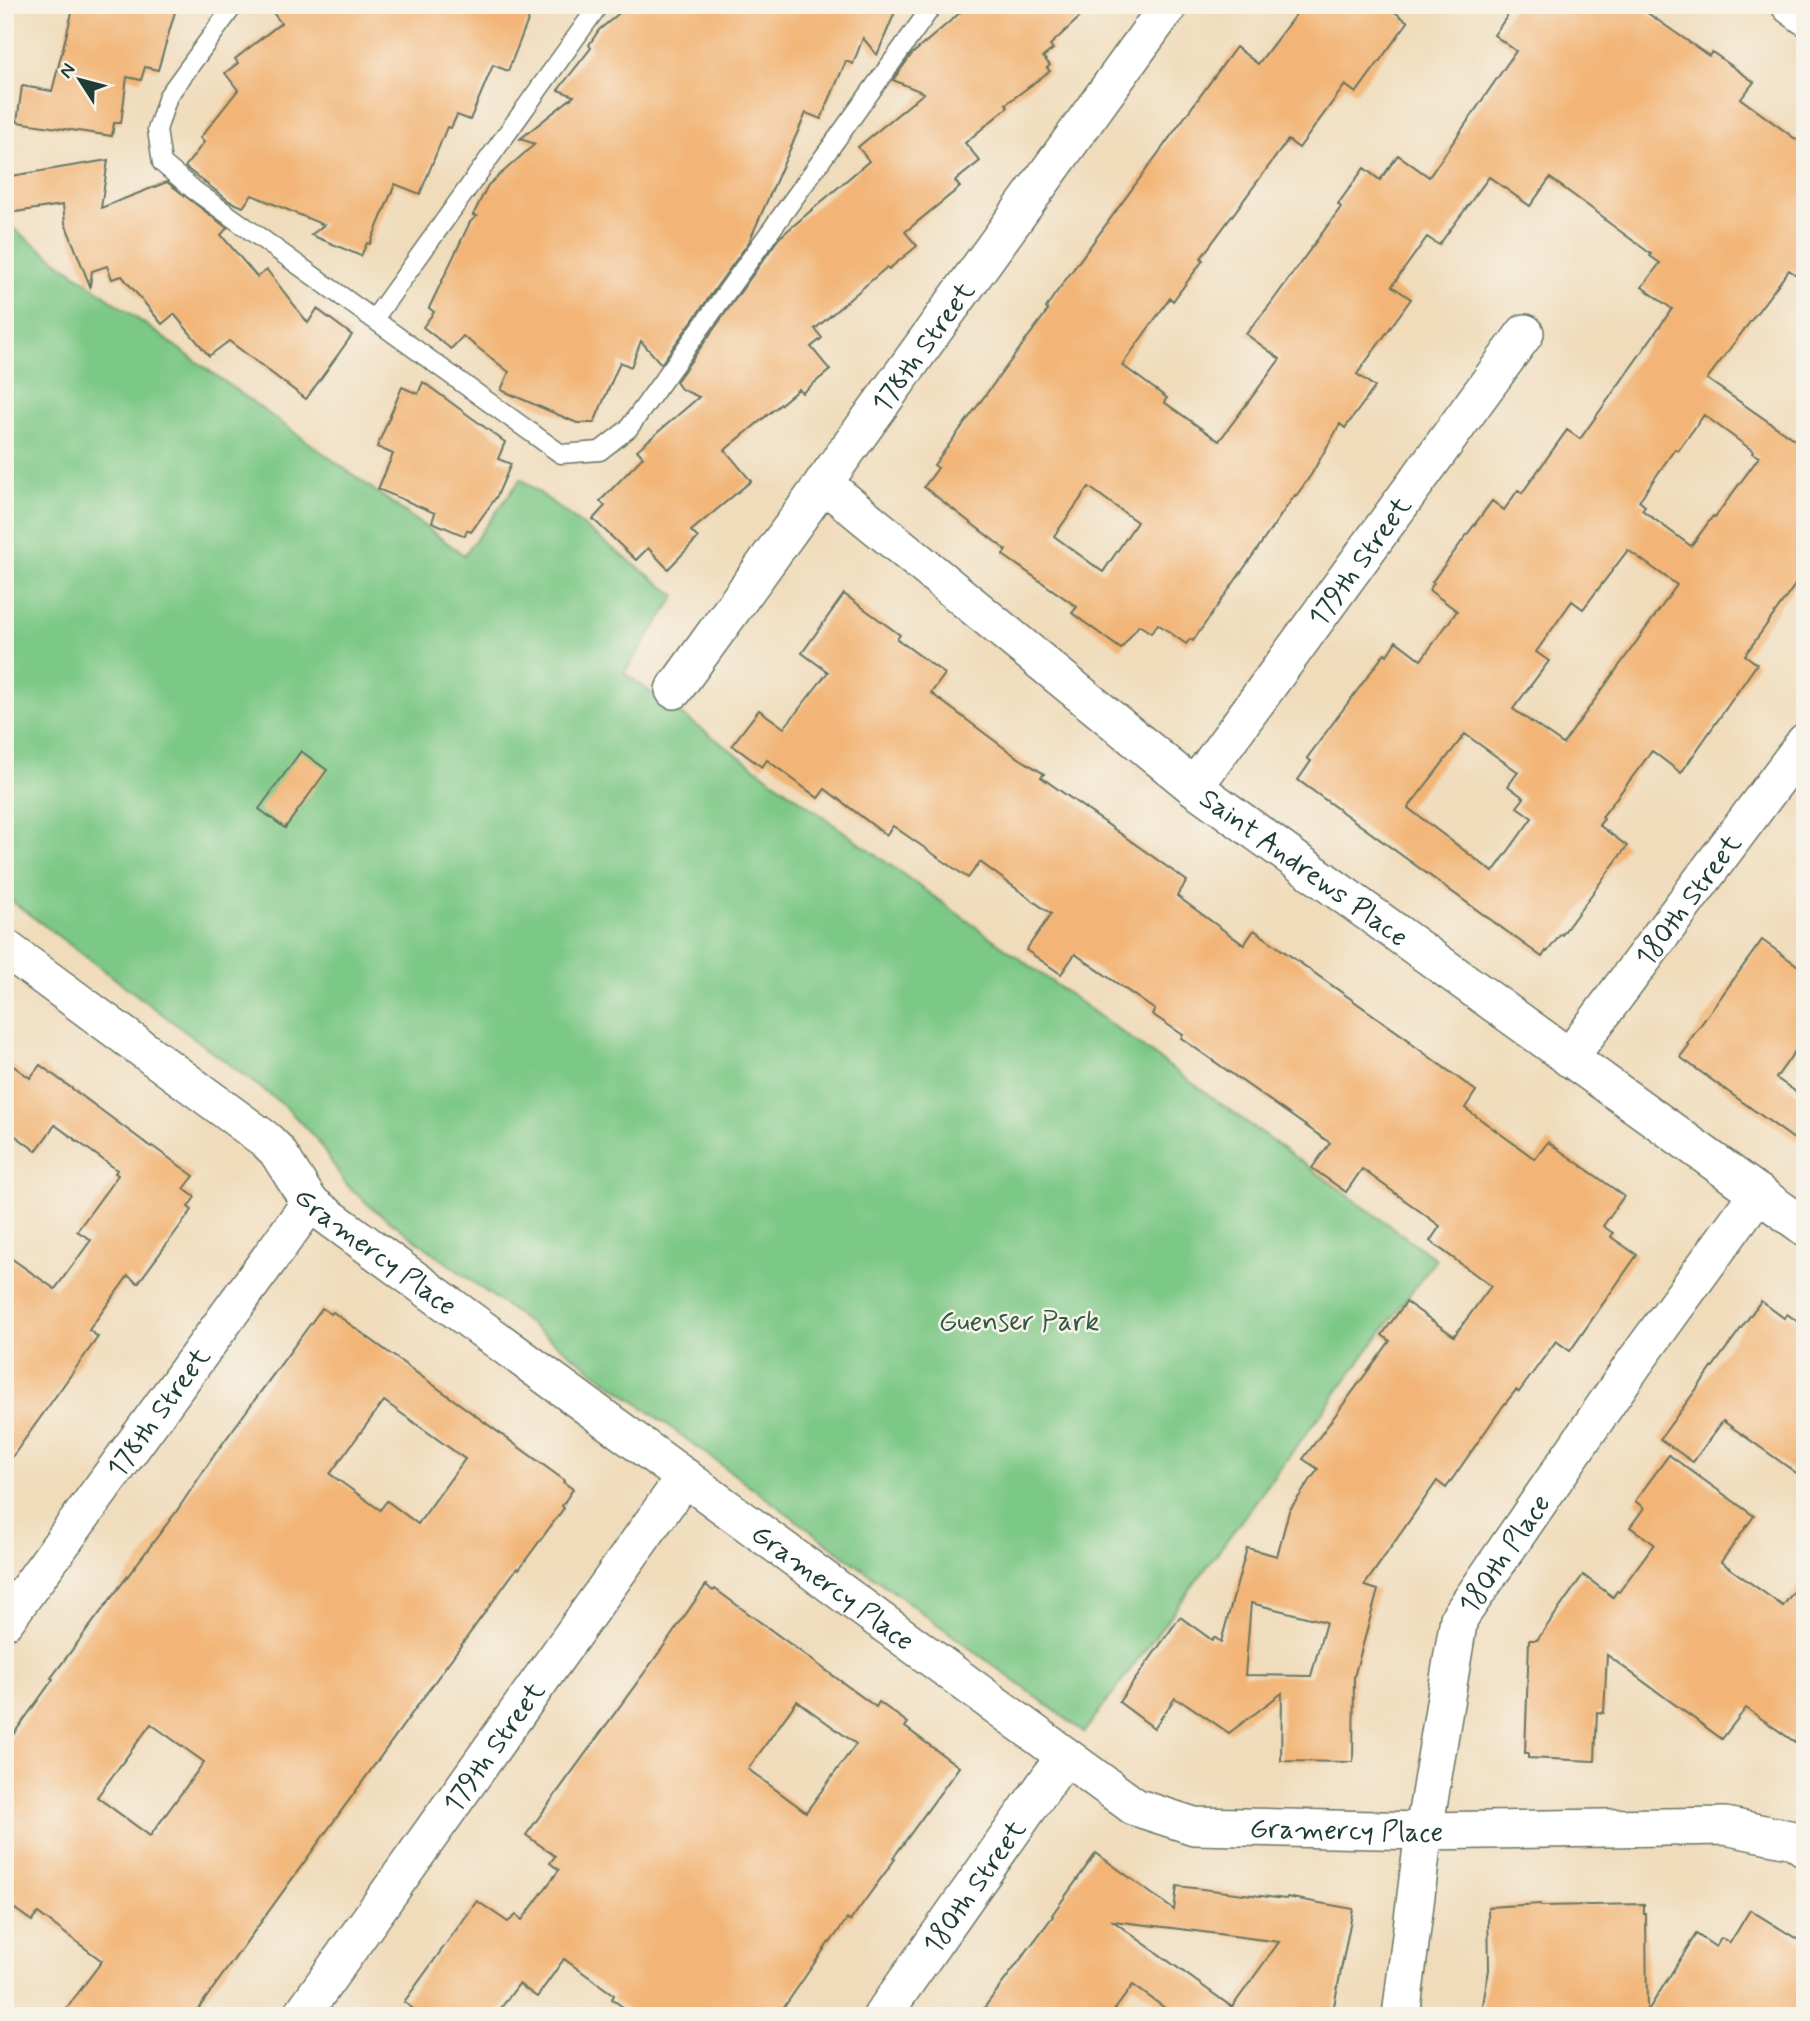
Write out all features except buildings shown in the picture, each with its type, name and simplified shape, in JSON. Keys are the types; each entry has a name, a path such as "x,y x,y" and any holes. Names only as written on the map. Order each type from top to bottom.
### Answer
{"street":[{"name":"178th Street","path":"674,690 1169,5"},
{"path":"1790,5 1805,16"},
{"name":"179th Street","path":"1194,787 1525,333"},
{"name":"Saint Andrews Place","path":"823,484 1194,787 1805,1227"},
{"name":"180th Street","path":"1569,1058 1805,742"},
{"name":"Gramercy Place","path":"5,948 266,1140 277,1151 310,1203 1135,1807 1194,1826 1424,1831 1725,1826 1794,1840 1805,1848"},
{"name":"180th Place","path":"1401,2016 1424,1831 1459,1618 1635,1362 1758,1193"},
{"name":"178th Street","path":"5,1621 310,1203"},
{"name":"179th Street","path":"301,2016 685,1477"},
{"name":"180th Street","path":"882,2016 1065,1756"}],"lane":[{"path":"234,5 168,96 157,130 162,163 194,190 561,454 600,451 628,429 933,5"},
{"path":"374,319 599,5"}],"green space":[{"name":"Guenser Park","path":"5,223 464,555 521,479 676,596 624,673 1436,1259 1084,1732 371,1207 346,1184 317,1140 286,1107 5,896"}]}
